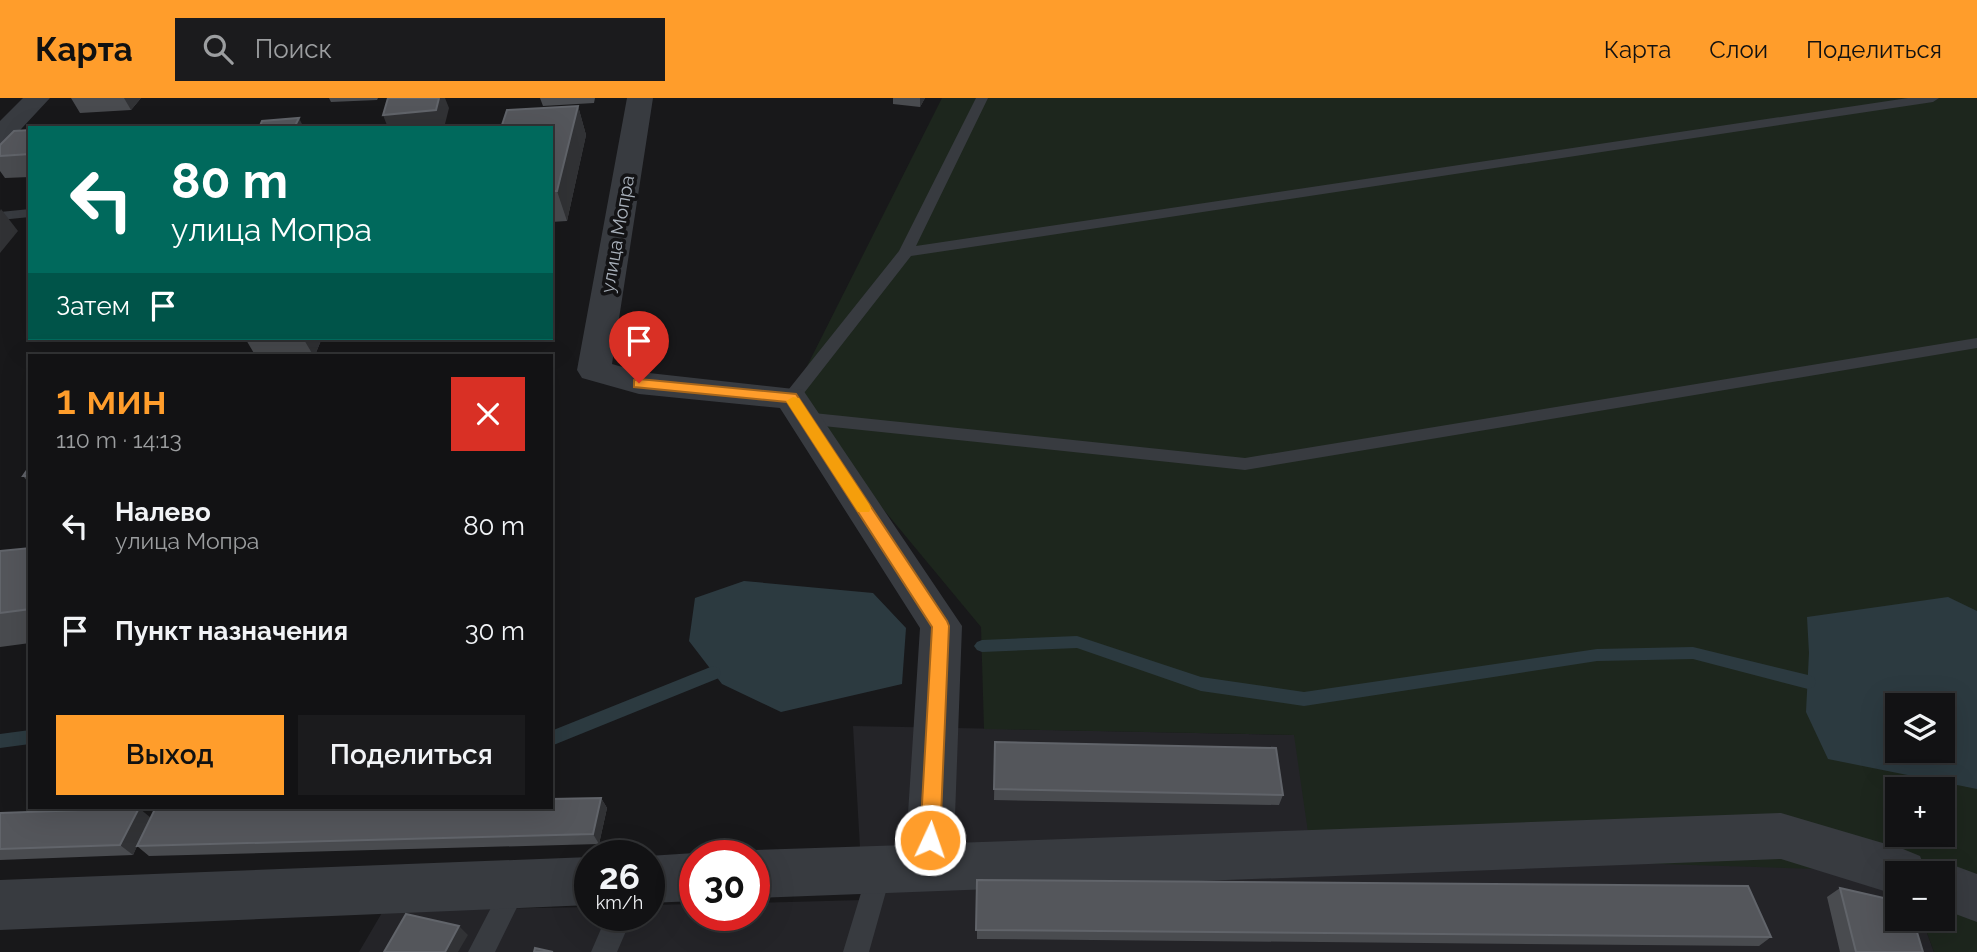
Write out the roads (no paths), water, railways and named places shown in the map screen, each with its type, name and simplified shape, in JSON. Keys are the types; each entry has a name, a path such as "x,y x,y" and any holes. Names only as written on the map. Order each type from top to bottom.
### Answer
{"street":[{"path":"0,136 37,98"},
{"name":"улица Мопра","path":"640,98 594,370 639,383 798,408"},
{"path":"798,408 940,626 929,867"},
{"path":"770,873 1781,836 1885,868"},
{"path":"0,905 574,882"},
{"path":"1955,890 1977,898"}],"lane":[{"path":"982,98 905,252 798,408 1245,464 1977,343"},
{"path":"905,252 1933,98"},
{"path":"0,216 28,213"},
{"path":"856,952 880,869"},
{"path":"481,952 516,884"},
{"path":"604,952 613,931"}],"waterway":[{"path":"982,646 1077,642 1201,684 1304,699 1597,655 1693,653 1808,682"},
{"path":"553,738 713,673"},
{"path":"0,741 28,737"}]}
